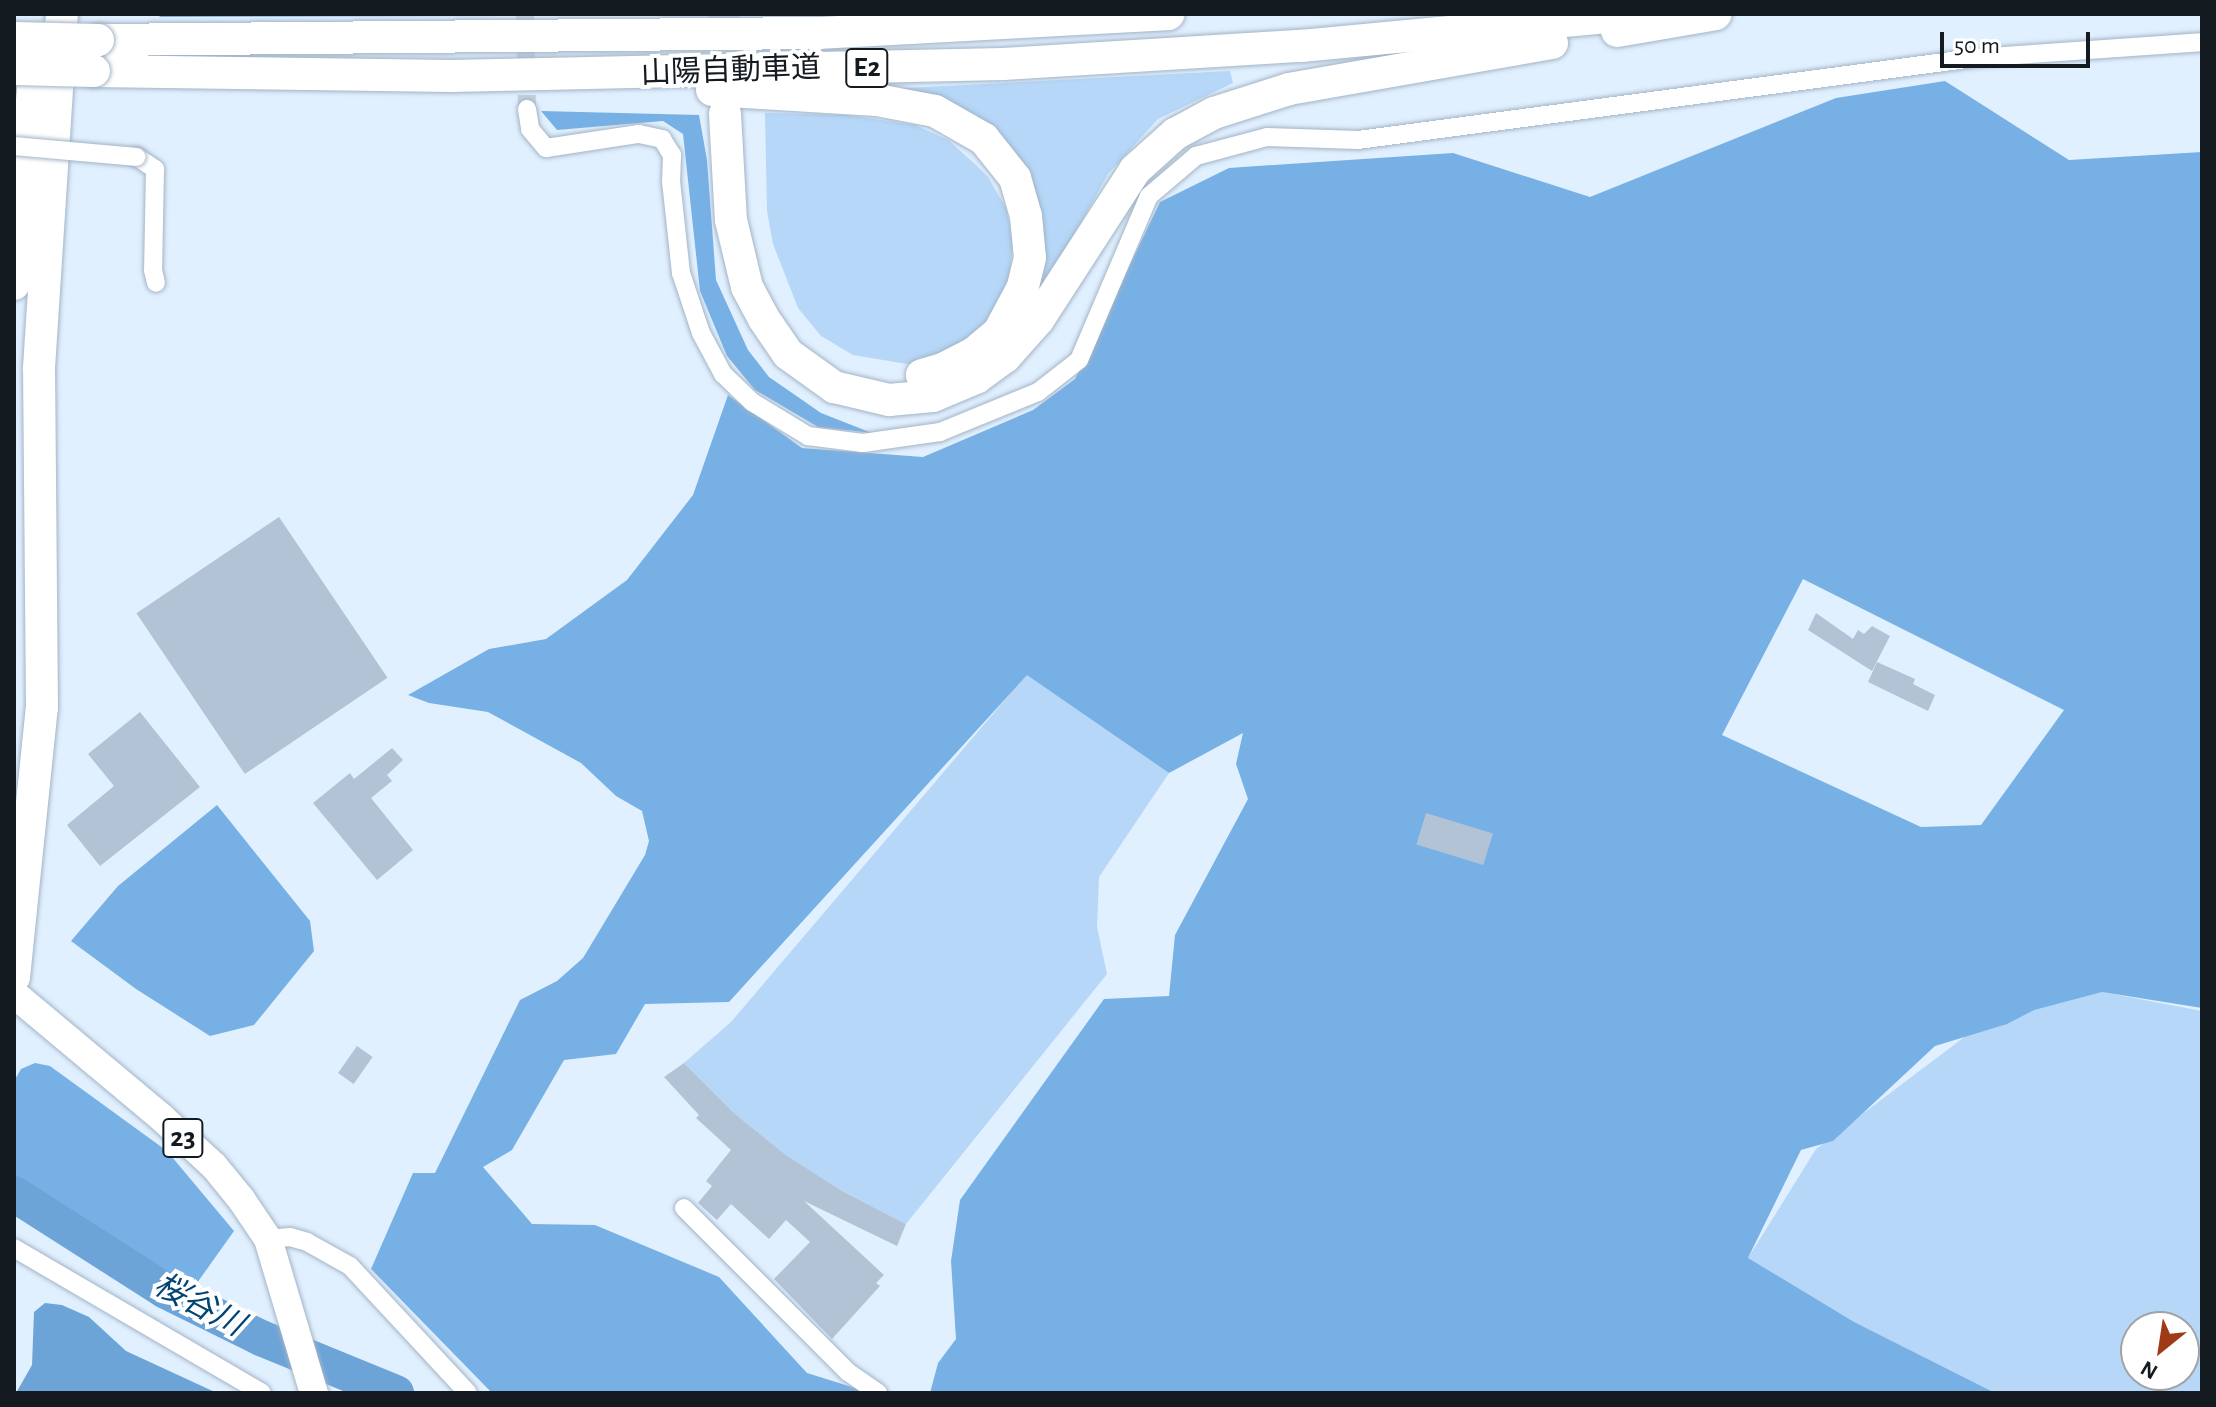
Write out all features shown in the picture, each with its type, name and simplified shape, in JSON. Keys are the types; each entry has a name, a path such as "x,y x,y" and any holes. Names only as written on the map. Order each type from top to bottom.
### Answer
{"highway":[{"path":"14,284 40,14"},
{"path":"14,977 42,708 39,368 62,14"},
{"name":"山陽自動車道","path":"14,69 96,55 819,33 1168,14"},
{"name":"山陽自動車道","path":"14,38 96,55 587,75 1019,63 1301,46 1638,14"},
{"path":"587,75 730,92 877,100 935,111 984,139 1015,178 1026,216 1030,258 1023,287 999,332 974,353 953,364 911,378 878,379 835,363 807,341 783,313 764,271 748,207 734,112 731,220 747,287 788,354 834,387 889,400 933,396 976,378 1005,357 1038,320 1135,170 1175,134 1214,113 1289,89 1716,14"}],"main road":[{"name":"23","path":"14,994 214,1166 268,1239 312,1388"}],"street":[{"path":"527,109 530,129 546,148 639,134 662,139 672,155 671,181 681,273 701,333 723,374 752,402 808,436 863,443 940,432 1038,392 1079,360 1149,196 1196,156 1267,137 1358,140 1974,58 2202,42"},
{"path":"14,146 137,157 155,169 153,270 156,283"},
{"path":"684,1208 848,1372 878,1393"},
{"path":"268,1239 290,1237 307,1242 350,1266 468,1393"},
{"path":"14,1248 262,1393"}],"shaded area":[{"path":"157,14 509,14 509,16 160,17"},
{"path":"1230,71 1233,83 1158,119 1108,174 1031,313 1019,163 888,89"},
{"path":"1945,81 2069,160 2202,152 2202,1008 2102,992 2034,1010 2007,1024 1935,1046 1833,1141 1801,1150 1748,1258 1854,1322 1995,1393 930,1393 938,1363 956,1339 951,1261 960,1200 1104,999 1169,996 1175,935 1248,799 1236,764 1243,733 1169,773 1027,675 729,1002 645,1004 616,1054 564,1060 512,1150 483,1167 532,1224 595,1225 719,1277 807,1373 871,1393 492,1393 371,1269 413,1173 435,1173 520,1000 557,981 583,958 645,855 649,841 642,811 616,796 581,763 488,712 429,703 408,695 489,649 546,639 627,580 693,495 728,395 802,448 923,457 1033,410 1075,379 1160,202 1229,168 1453,153 1590,197 1836,98","holes":["1803,579 2064,710 1981,825 1921,827 1722,735"]},
{"path":"541,111 699,115 707,160 716,280 748,350 769,377 821,413 872,433 818,427 755,390 727,356 700,291 683,134 663,121 557,130"},
{"path":"765,113 847,115 915,125 948,140 988,177 1006,208 1013,243 1009,279 984,325 971,338 924,361 907,364 853,355 821,336 798,308 773,244 767,211"},
{"path":"1027,674 1169,773 1099,877 1097,927 1107,974 906,1224 842,1191 786,1155 735,1114 684,1063 731,1022"},
{"path":"217,805 310,921 314,951 254,1025 210,1036 136,989 71,941 118,886"},
{"path":"2040,980 2202,1011 2202,1393 1707,1393 1748,1258 1816,1149"},
{"path":"35,1063 50,1066 167,1151 234,1231 192,1290 111,1246 14,1180 14,1081 21,1069"},
{"path":"45,1303 62,1305 89,1317 126,1351 217,1393 16,1393 32,1365 34,1312"}],"building":[{"path":"279,517 387,678 245,774 136,613"},
{"path":"1816,613 1853,639 1858,630 1864,634 1872,626 1890,636 1872,671 1808,630"},
{"path":"1877,662 1915,679 1913,684 1935,695 1928,711 1868,682"},
{"path":"140,712 200,787 100,866 67,825 114,786 88,754"},
{"path":"392,748 403,760 387,775 392,781 371,798 413,850 377,880 313,803 350,773 354,779"},
{"path":"1426,813 1493,833 1483,865 1416,845"},
{"path":"357,1046 373,1057 354,1084 338,1073"},
{"path":"684,1063 735,1114 786,1155 842,1191 906,1224 897,1246 804,1201 884,1275 876,1283 880,1286 832,1339 774,1279 810,1242 786,1220 769,1239 731,1204 717,1220 698,1203 712,1186 706,1181 731,1150 696,1118 699,1115 664,1077"}],"waterway":[{"name":"桜谷川","path":"14,1194 164,1290 261,1338 396,1393"}],"tunnel":[{"path":"525,14 527,109"},
{"path":"724,14 725,98"}]}
